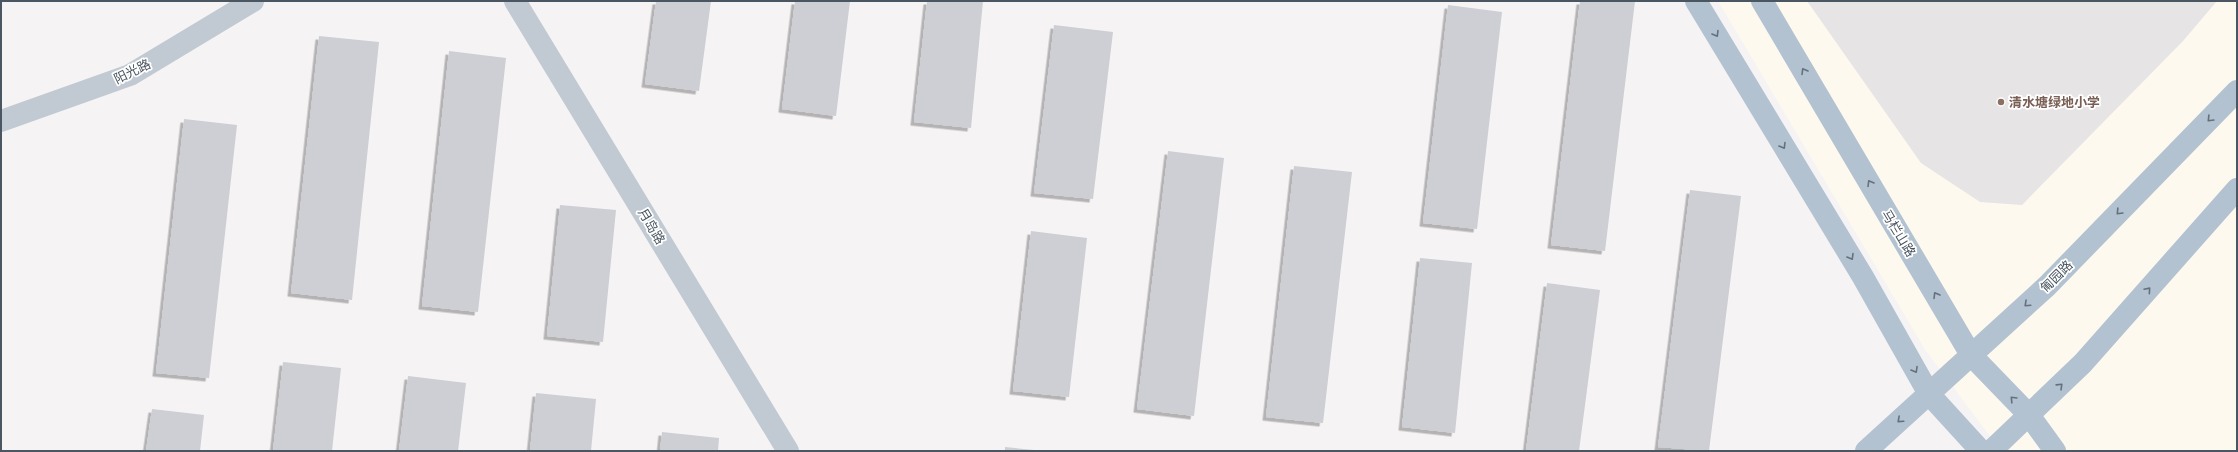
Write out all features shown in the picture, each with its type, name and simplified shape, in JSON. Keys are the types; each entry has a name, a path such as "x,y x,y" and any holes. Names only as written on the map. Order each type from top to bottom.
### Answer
{"main road":[{"path":"1696,1 1863,277 1929,394 1982,451"},
{"name":"马栏山路","path":"1762,1 1971,355 2029,415 2055,451"},
{"name":"匍园路","path":"1866,451 2047,286 2237,91"},
{"path":"1991,451 2083,363 2237,189"}],"street":[{"name":"阳光路","path":"1,121 130,75 253,1"},
{"name":"月岛路","path":"515,1 788,451"}],"shaded area":[{"path":"1718,1 2237,1 2237,451 2001,451 1926,351"},
{"name":"清水塘绿地小学","path":"1807,1 2217,1 2183,41 2022,205 1980,202 1921,163"}],"building":[{"path":"656,1 711,1 699,91 645,84"},
{"path":"795,1 850,1 836,116 782,109"},
{"path":"927,1 983,1 971,128 914,122"},
{"path":"1580,1 1635,1 1605,251 1551,245"},
{"path":"1448,5 1502,12 1477,229 1423,223"},
{"path":"1054,25 1113,32 1093,199 1034,193"},
{"path":"319,36 379,42 352,300 291,293"},
{"path":"449,51 506,58 478,312 422,306"},
{"path":"184,119 237,125 209,378 156,373"},
{"path":"1168,151 1224,158 1194,416 1137,409"},
{"path":"1294,166 1352,172 1323,423 1266,417"},
{"path":"1690,190 1741,196 1709,451 1658,447"},
{"path":"560,205 616,210 603,342 547,336"},
{"path":"1031,231 1087,238 1069,397 1013,391"},
{"path":"1420,258 1472,263 1455,433 1402,427"},
{"path":"1547,283 1600,290 1579,451 1526,451"},
{"path":"283,362 341,368 332,451 273,451"},
{"path":"408,376 466,383 458,451 399,451"},
{"path":"536,393 596,399 591,451 530,451"},
{"path":"152,409 204,415 200,451 146,451"},
{"path":"662,432 719,438 718,451 660,451"},
{"path":"1005,447 1034,450 1034,451 1005,451"}],"place":[{"name":"清水塘绿地小学","path":"2001,102"}]}
